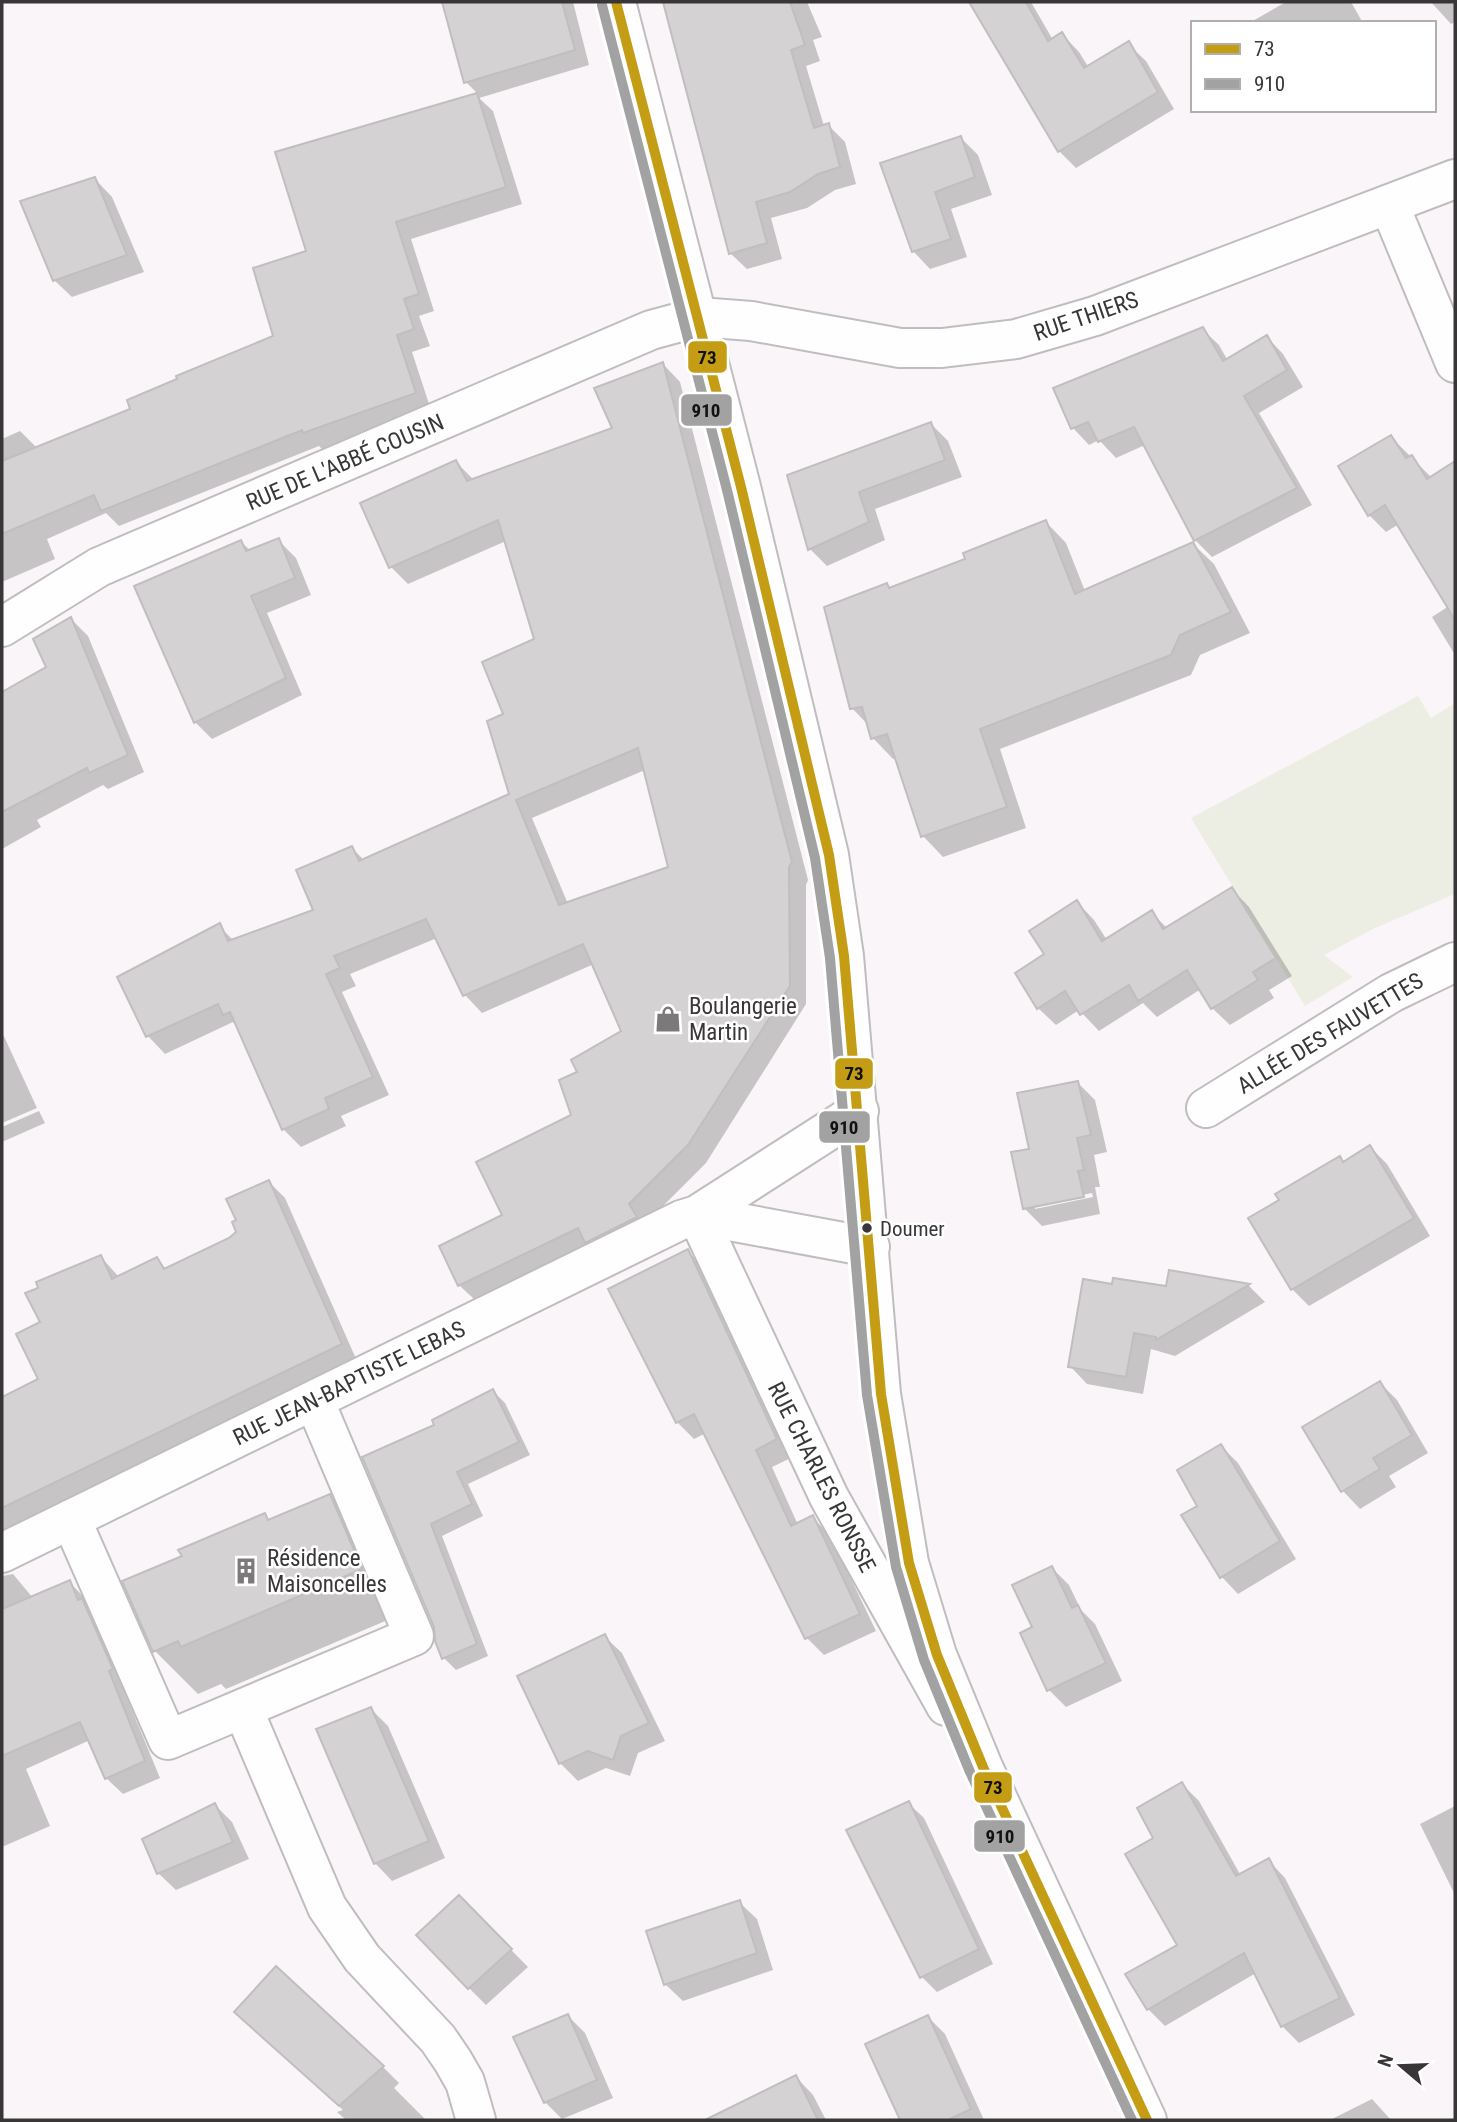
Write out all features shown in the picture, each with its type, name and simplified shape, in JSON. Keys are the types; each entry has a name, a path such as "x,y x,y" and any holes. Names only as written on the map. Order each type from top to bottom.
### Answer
{"street":[{"name":"RUE CHARLES RONSSE","path":"616,2 699,317 826,843 838,909 859,1111 881,1394 909,1563 937,1655 983,1767 1147,2120"},
{"name":"RUE THIERS","path":"699,317 751,321 900,348 942,348 1016,339 1095,316 1455,179"},
{"path":"1389,204 1455,363"},
{"name":"RUE DE L'ABBÉ COUSIN","path":"2,627 99,567 651,330 699,317"},
{"name":"ALLÉE DES FAUVETTES","path":"1206,1108 1391,993 1455,962"},
{"name":"RUE JEAN-BAPTISTE LEBAS","path":"2,1553 681,1220 697,1215 859,1111"},
{"name":"RUE CHARLES RONSSE","path":"697,1215 829,1497 922,1667 983,1767"},
{"path":"697,1215 870,1247"},
{"path":"71,1519 167,1740 414,1636 314,1400"},
{"path":"243,1709 327,1908 362,1958 438,2039 453,2060 465,2082 477,2120"}],"shaded area":[{"path":"1418,696 1431,718 1455,703 1455,894 1375,928 1324,955 1353,977 1305,1006 1191,818"}],"building":[{"path":"442,2 562,2 575,50 464,83"},
{"path":"663,2 790,2 805,45 791,50 814,128 829,123 840,167 818,174 790,192 756,202 767,243 729,254"},
{"path":"969,2 1026,2 1048,41 1062,32 1084,68 1129,41 1158,92 1058,152"},
{"path":"477,93 506,187 396,222 419,294 404,299 414,329 397,335 416,393 303,433 302,430 101,511 94,495 2,534 2,461 130,409 127,400 177,379 176,376 273,336 253,268 306,251 275,152"},
{"path":"961,136 975,177 935,192 951,239 912,252 880,163"},
{"path":"95,177 127,255 53,281 20,201"},
{"path":"1203,327 1223,361 1267,335 1287,370 1244,396 1297,488 1194,541 1134,427 1098,442 1088,422 1071,429 1053,388"},
{"path":"663,362 792,862 789,867 790,986 688,1145 629,1204 637,1217 585,1243 578,1228 458,1286 439,1246 502,1215 476,1162 571,1115 559,1080 577,1072 571,1060 621,1031 583,944 463,996 426,919 334,956 340,968 326,974 373,1077 325,1098 329,1109 282,1130 230,1012 223,1015 218,1004 146,1037 117,977 220,923 228,941 313,910 296,870 352,846 359,861 509,794 487,721 503,714 482,662 534,639 498,520 389,568 360,503 456,460 467,481 612,428 594,388","holes":["638,748 668,867 559,905 516,800"]},
{"path":"931,422 945,460 859,492 869,522 808,550 787,475"},
{"path":"1391,435 1406,458 1412,455 1427,479 1455,461 1455,620 1385,505 1368,516 1338,466"},
{"path":"1046,520 1075,594 1193,542 1231,612 1180,635 1171,655 980,729 1007,807 921,837 887,734 871,739 862,707 850,709 824,607 887,583 889,588 965,559 963,553"},
{"path":"279,538 295,578 251,596 286,678 194,723 134,586 241,540 246,551"},
{"path":"71,617 128,755 89,773 87,768 2,812 2,692 46,667 33,639"},
{"path":"1232,887 1276,958 1253,972 1258,980 1211,1009 1187,970 1138,1001 1129,985 1080,1015 1065,991 1037,1009 1015,973 1044,954 1029,931 1077,900 1102,941 1152,910 1163,929"},
{"path":"1078,1081 1091,1135 1077,1138 1084,1170 1078,1171 1084,1197 1023,1209 1011,1152 1029,1149 1017,1093"},
{"path":"1370,1145 1414,1218 1291,1290 1248,1218 1279,1200 1275,1194 1340,1156 1343,1162"},
{"path":"269,1180 342,1344 2,1508 2,1397 38,1379 16,1334 40,1322 25,1293 38,1288 36,1282 101,1255 112,1279 157,1257 164,1269 229,1238 236,1232 232,1222 236,1220 226,1199"},
{"path":"688,1249 777,1439 756,1450 791,1526 813,1515 860,1614 805,1639 694,1414 676,1423 608,1289"},
{"path":"1169,1270 1250,1284 1156,1340 1156,1337 1134,1333 1126,1377 1068,1367 1083,1279 1112,1284 1113,1278 1166,1286"},
{"path":"1380,1381 1412,1435 1373,1458 1380,1469 1341,1492 1302,1427"},
{"path":"493,1389 519,1442 457,1472 472,1504 431,1524 477,1644 442,1659 435,1641 434,1627 362,1457 434,1425 432,1420"},
{"path":"1221,1444 1280,1541 1220,1578 1181,1515 1197,1506 1177,1470"},
{"name":"Résidence Maisoncelles","path":"330,1494 362,1569 181,1647 178,1641 153,1652 122,1581 182,1556 178,1550 265,1513 268,1520"},
{"path":"1052,1566 1072,1608 1078,1605 1106,1663 1047,1691 1020,1633 1032,1627 1012,1585"},
{"path":"70,1580 78,1600 82,1598 113,1669 109,1671 145,1761 105,1779 80,1722 2,1756 2,1609"},
{"path":"605,1634 649,1723 621,1736 613,1760 588,1751 559,1764 517,1676"},
{"path":"371,1707 429,1841 374,1864 316,1729"},
{"path":"1182,1782 1236,1876 1269,1858 1340,1998 1281,2027 1244,1953 1147,2010 1125,1974 1177,1945 1125,1854 1153,1838 1137,1808"},
{"path":"909,1801 979,1949 920,1978 846,1830"},
{"path":"215,1803 233,1842 157,1874 142,1839"},
{"path":"459,1895 512,1949 468,1989 416,1935"},
{"path":"740,1900 757,1953 664,1985 646,1931"},
{"path":"276,1966 384,2066 339,2106 234,2012"},
{"path":"568,2014 597,2080 544,2103 513,2037"},
{"path":"928,2015 971,2109 948,2120 900,2120 865,2044"},
{"path":"796,2075 818,2120 705,2120"}],"transit line":[{"name":"73","path":"616,2 741,487 829,855 844,956 881,1394 909,1563 937,1655 983,1767 1147,2120"},
{"name":"910","path":"602,5 727,490 815,858 830,958 867,1395 896,1567 924,1660 970,1772 1132,2120"}],"place":[{"name":"Boulangerie Martin","path":"668,1019"},
{"name":"Doumer","path":"867,1228"},
{"name":"Résidence Maisoncelles","path":"246,1571"}]}
